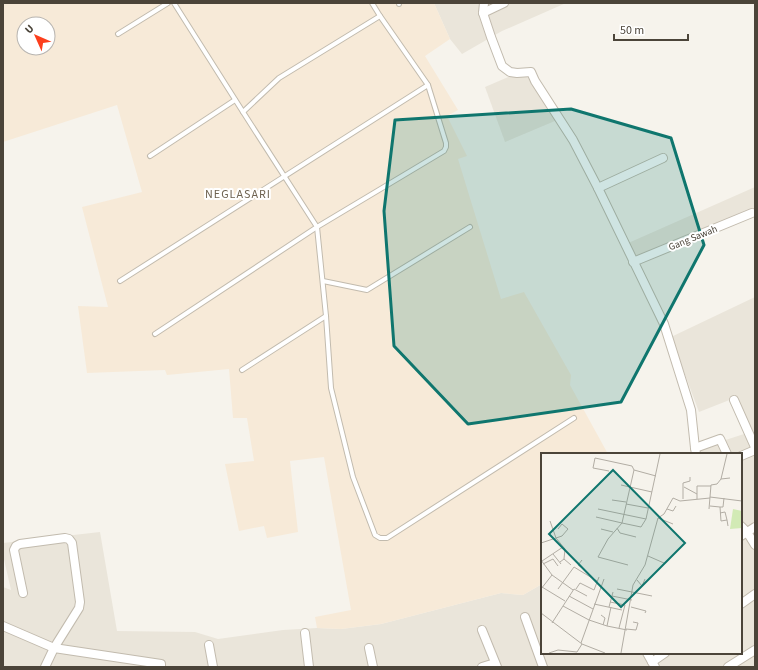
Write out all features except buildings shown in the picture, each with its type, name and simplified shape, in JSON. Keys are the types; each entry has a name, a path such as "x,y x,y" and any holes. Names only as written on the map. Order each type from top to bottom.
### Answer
{"street":[{"path":"484,3 483,13 502,66 510,72 530,72 573,140 664,324 691,410 696,451 720,439 727,453"},
{"path":"483,13 504,3"},
{"path":"598,188 663,158"},
{"name":"Gang Sawah","path":"633,262 752,213"},
{"path":"734,400 755,449 742,456"},
{"path":"755,526 743,531 755,545"},
{"path":"23,593 14,550 16,546 20,544 65,538 69,539 72,543 80,602 79,608 54,648 45,667"},
{"path":"742,603 755,594"},
{"path":"525,616 541,653"},
{"path":"3,626 54,648 136,664 161,664 160,667"},
{"path":"482,630 496,665 482,667"},
{"path":"305,633 309,667"},
{"path":"209,645 213,667"},
{"path":"369,648 373,667"},
{"path":"728,667 755,650"},
{"path":"647,654 653,664 664,654"},
{"path":"542,655 543,667"}],"lane":[{"path":"118,34 168,3"},
{"path":"174,3 318,227 331,388 352,477 375,535 380,538 387,538 574,418"},
{"path":"155,334 318,227 444,151 446,144 428,85 372,3"},
{"path":"243,112 279,78 380,16"},
{"path":"120,281 428,85"},
{"path":"150,156 235,100"},
{"path":"323,281 367,290 470,227"},
{"path":"242,370 326,316"}],"highlighted area":[{"path":"571,109 671,138 704,245 621,402 468,424 394,346 384,211 395,120"}],"shaded area":[{"path":"3,3 434,3 450,39 425,56 458,110 447,116 467,156 458,159 501,299 524,292 571,375 570,385 607,453 541,453 541,585 523,595 501,593 381,624 341,629 317,628 315,617 351,610 324,457 290,461 298,532 267,538 264,526 239,531 225,464 254,461 247,418 233,418 229,369 167,375 165,370 87,373 78,306 108,307 82,207 142,192 117,105 3,142"},
{"path":"434,3 566,3 502,31 462,54 450,39"},
{"path":"531,67 562,118 505,142 485,87"},
{"path":"755,187 755,211 634,264 626,244"},
{"path":"755,297 755,667 3,667 3,587 11,590 3,555 3,543 100,532 117,631 195,632 218,639 283,630 317,628 341,629 381,624 501,593 523,595 541,585 541,654 742,654 742,453 700,453 698,449 744,434 732,399 699,412 671,337"}],"district":[{"name":"NEGLASARI","path":"238,194"}]}
